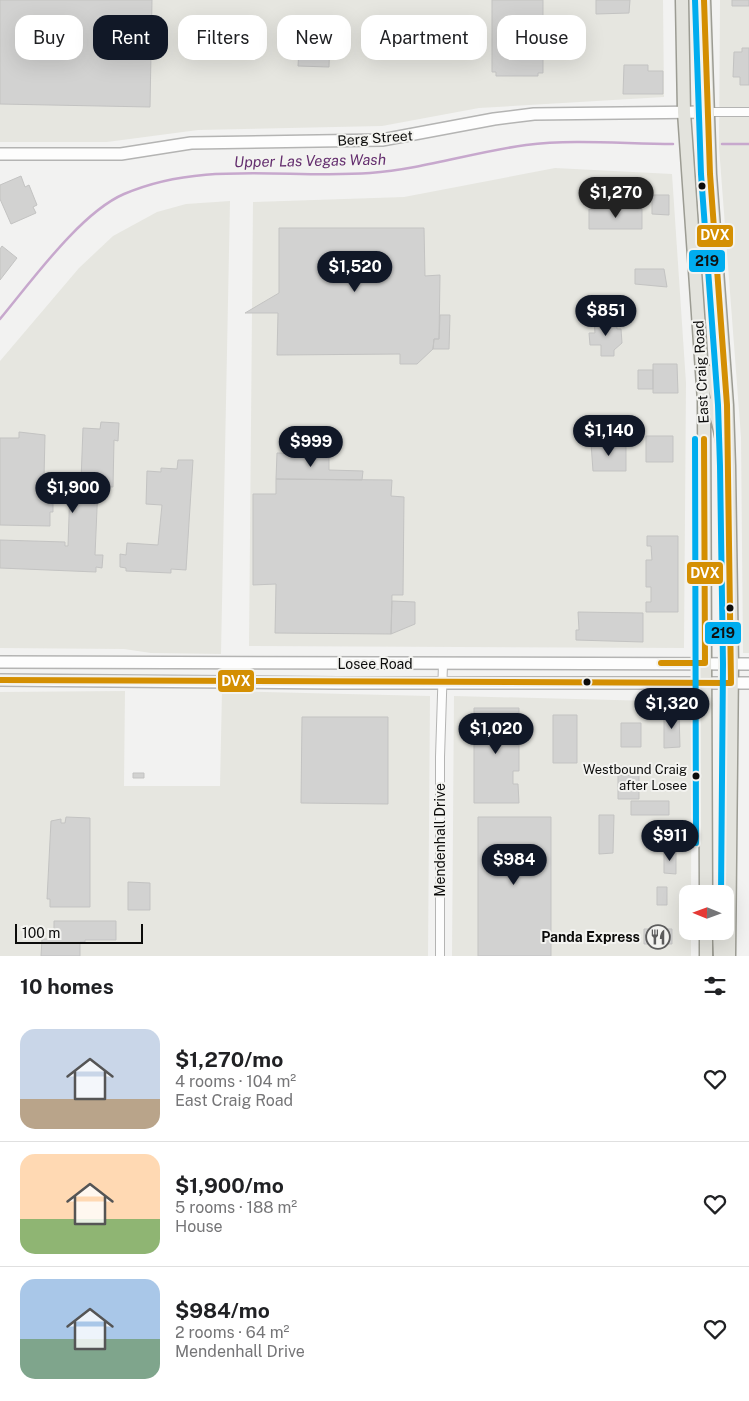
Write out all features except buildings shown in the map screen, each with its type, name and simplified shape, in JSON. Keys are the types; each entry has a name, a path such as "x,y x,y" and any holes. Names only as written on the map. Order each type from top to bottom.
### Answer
{"main road":[{"name":"East Craig Road","path":"682,0 684,112 704,401 706,885"},
{"name":"East Craig Road","path":"704,0 706,112 727,404 729,466 732,664 729,956"},
{"name":"Berg Street","path":"0,154 122,154 191,143 382,140 494,119 534,114 706,112"},
{"path":"702,368 712,375 717,398 727,404"},
{"path":"704,401 712,407 716,414 729,466"},
{"name":"Losee Road","path":"0,662 749,664"},
{"path":"0,669 21,662"},
{"name":"Losee Road","path":"0,680 749,683"},
{"path":"706,940 706,956"},
{"path":"719,940 720,956"}],"street":[{"name":"Berg Street","path":"706,112 749,112"},
{"name":"Mendenhall Drive","path":"440,956 441,683 443,664"}],"shaded area":[{"path":"0,0 663,0 664,97 479,108 382,126 198,130 107,142 0,142"},
{"path":"720,0 749,0 749,653 743,653 741,437 719,147"},
{"path":"555,168 672,174 686,383 684,648 249,646 253,202 404,197"},
{"path":"230,201 221,654 151,653 124,649 0,648 0,361 79,268 113,236 157,212 186,204"},
{"path":"125,691 124,786 220,786 222,691 430,696 428,956 0,956 0,692"},
{"path":"454,696 692,702 691,885 679,885 679,940 691,940 691,956 452,956"}],"waterway":[{"name":"Upper Las Vegas Wash","path":"0,319 41,268 90,216 107,203 124,194 154,184 184,177 214,174 339,174 390,171 507,148 544,143 673,144"},
{"name":"Upper Las Vegas Wash","path":"722,144 749,144"}],"transit line":[{"name":"219","path":"695,0 701,174 718,405 720,466 723,664 721,885"},
{"name":"DVX","path":"0,680 731,683 727,405 710,174 704,0"},
{"name":"219","path":"695,439 696,843"},
{"name":"DVX","path":"661,663 705,663 704,439"}],"place":[{"name":"Westbound Craig after Losee","path":"696,776"},
{"name":"Panda Express","path":"658,937"}]}
